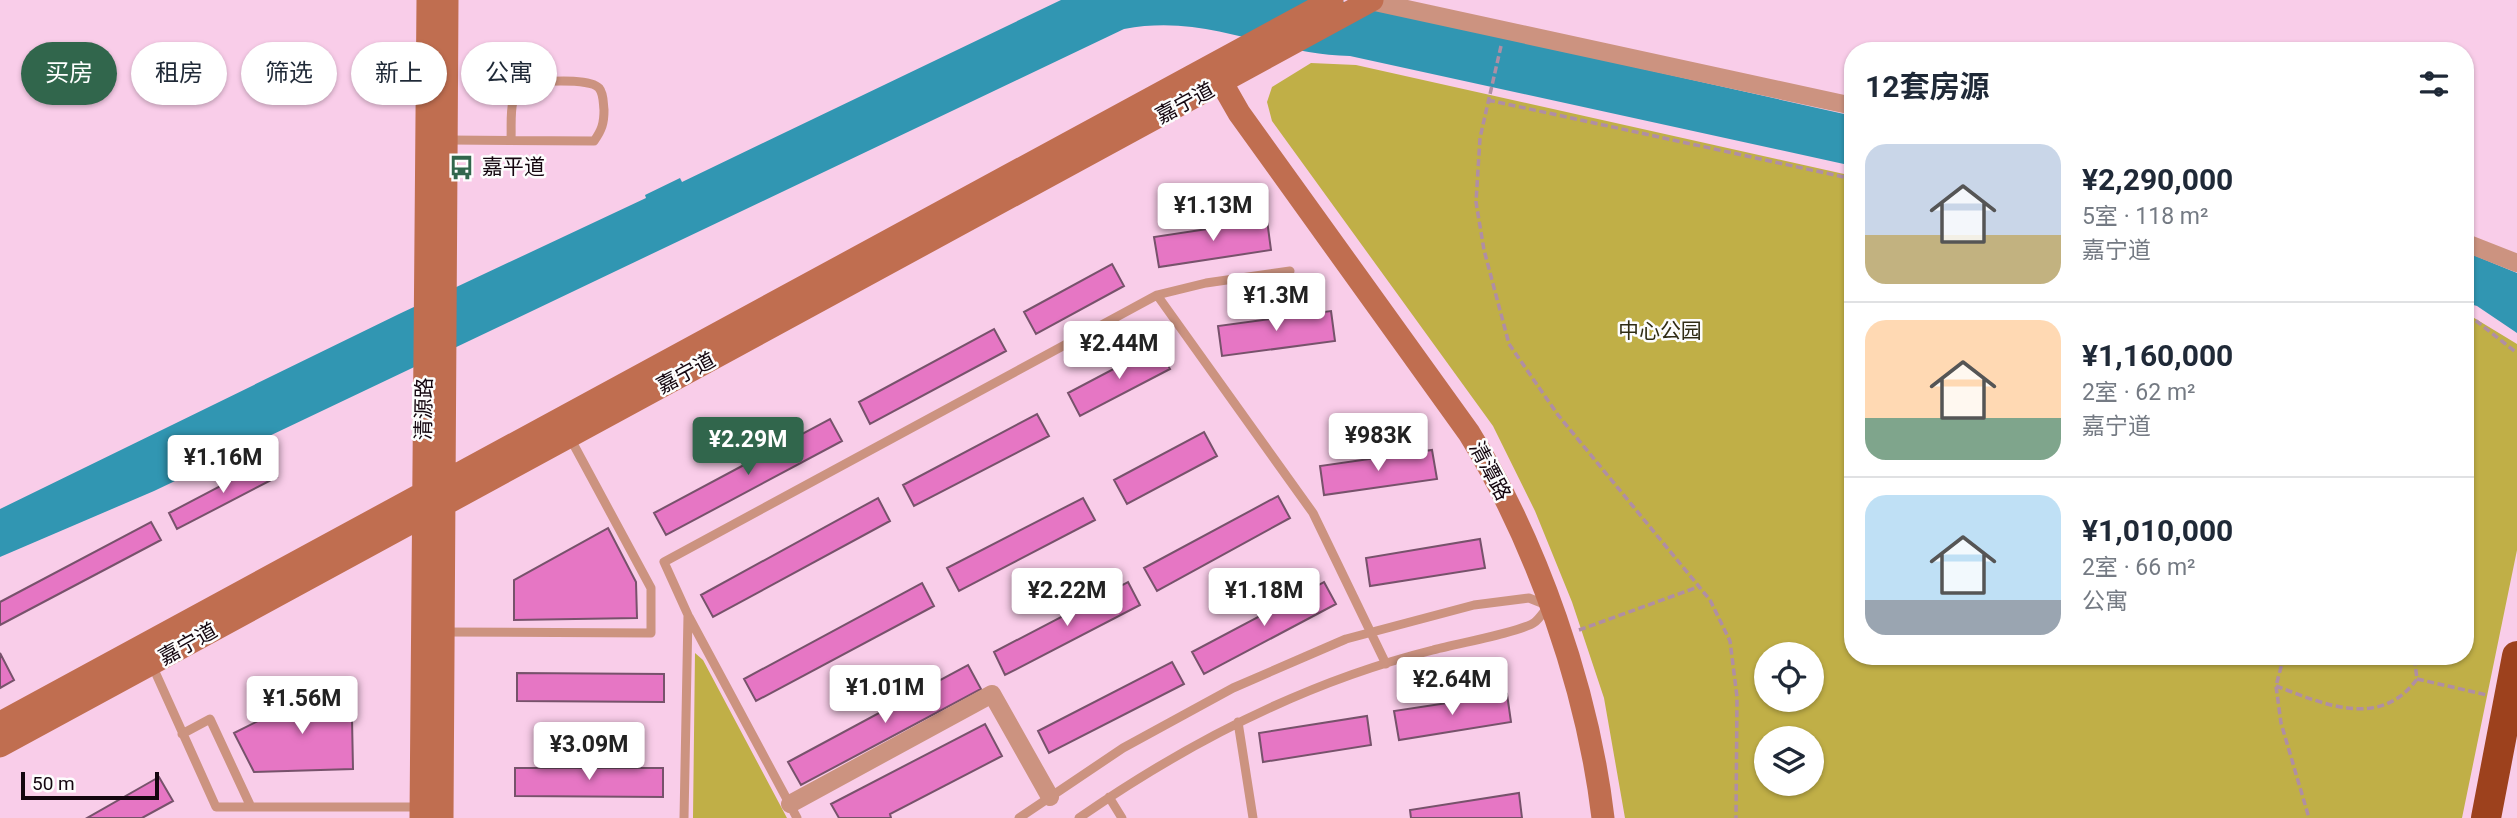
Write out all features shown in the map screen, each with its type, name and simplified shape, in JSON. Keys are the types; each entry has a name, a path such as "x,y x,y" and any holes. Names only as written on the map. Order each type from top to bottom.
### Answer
{"highway":[{"path":"2486,818 2517,656"}],"main road":[{"name":"清源路","path":"421,813 434,499 435,278 428,0"},
{"name":"清源路","path":"435,278 446,141 447,0"},
{"name":"嘉宁道","path":"0,746 152,665 434,499 569,436 1217,74 1248,46 1332,0"},
{"name":"嘉宁道","path":"0,723 434,499 1217,74 1274,55 1371,1"},
{"name":"清潭路","path":"1217,74 1239,113 1476,443 1495,475 1561,637 1583,705 1597,767 1603,818"},
{"name":"清源路","path":"434,499 444,632 442,818"}],"street":[{"path":"1371,1 1844,104"},
{"path":"2474,246 2517,263"},
{"path":"793,811 992,694 1049,797"}],"lane":[{"path":"446,141 511,141 594,141 602,131 604,120 603,96 599,87 589,82 527,82 518,87 513,95 511,141"},
{"path":"793,811 688,615 664,562 1157,295 1206,283 1290,271"},
{"path":"1157,295 1313,513 1386,664"},
{"path":"444,632 651,633 651,588 569,436"},
{"path":"1019,818 1123,748 1233,688 1346,639 1474,605 1529,598 1549,606 1534,624 1386,664 1319,686 1238,722 1109,797 1079,818"},
{"path":"684,818 688,615"},
{"path":"152,665 216,807 421,813"},
{"path":"182,734 210,719 251,807"},
{"path":"1238,722 1253,818"},
{"path":"1109,797 1122,818"}],"path":[{"path":"1504,30 1480,138 1476,202 1484,250 1509,344 1566,425 1710,600 1730,641 1737,697 1736,818"},
{"path":"1488,100 1844,177"},
{"path":"2474,320 2517,353"},
{"path":"1561,637 1698,587"},
{"path":"2282,665 2276,686 2281,723 2309,818"},
{"path":"2276,686 2315,701 2365,712 2405,696 2417,680 2415,665"},
{"path":"2417,680 2508,699"}],"green space":[{"name":"中心公园","path":"1311,63 1356,65 1844,174 1844,665 2474,665 2474,318 2517,344 2517,550 2462,818 1625,818 1604,698 1572,602 1535,511 1493,426 1272,121 1267,102 1272,87"},
{"path":"695,653 703,660 787,818 693,818"}],"water":[{"path":"1061,0 1336,0 1844,114 1844,164 1350,56 1293,49 1212,30 1185,26 1124,29 154,491 0,557 0,509 399,314 646,198 645,195 680,178 682,182"},
{"path":"2474,255 2517,273 2517,333 2474,305"}],"building":[{"path":"1267,220 1271,250 1159,267 1154,237"},
{"path":"1112,264 1124,286 1036,334 1024,312"},
{"path":"1331,311 1335,341 1222,356 1218,326"},
{"path":"994,329 1006,351 870,424 859,402"},
{"path":"1157,346 1170,369 1080,416 1068,393"},
{"path":"1037,414 1049,436 914,506 903,485"},
{"path":"830,419 842,441 666,535 654,513"},
{"path":"1204,432 1217,456 1127,504 1114,480"},
{"path":"1432,450 1437,479 1324,495 1320,466"},
{"path":"268,461 277,477 177,529 169,513"},
{"path":"1278,496 1290,518 1157,591 1144,568"},
{"path":"878,498 890,521 713,617 701,595"},
{"path":"1083,498 1095,520 959,591 947,568"},
{"path":"151,522 161,540 0,625 0,602"},
{"path":"608,528 636,582 637,618 514,620 514,580"},
{"path":"1480,539 1485,568 1370,586 1366,558"},
{"path":"1128,582 1140,605 1005,675 994,652"},
{"path":"1324,582 1336,604 1204,674 1192,652"},
{"path":"922,583 934,606 756,701 744,679"},
{"path":"0,653 14,680 0,688"},
{"path":"1172,662 1184,684 1049,753 1038,731"},
{"path":"968,665 981,689 801,785 788,762"},
{"path":"517,673 664,674 664,702 517,701"},
{"path":"334,683 352,719 353,769 254,772 234,733"},
{"path":"1507,694 1511,722 1399,740 1394,711"},
{"path":"1367,716 1371,745 1263,762 1259,733"},
{"path":"985,724 1002,756 890,814 891,818 839,818 831,804"},
{"path":"515,768 663,768 663,797 515,796"},
{"path":"159,777 173,801 142,818 87,818"},
{"path":"1519,793 1522,818 1411,818 1410,810"}],"place":[{"name":"嘉平道","path":"462,167"}]}
